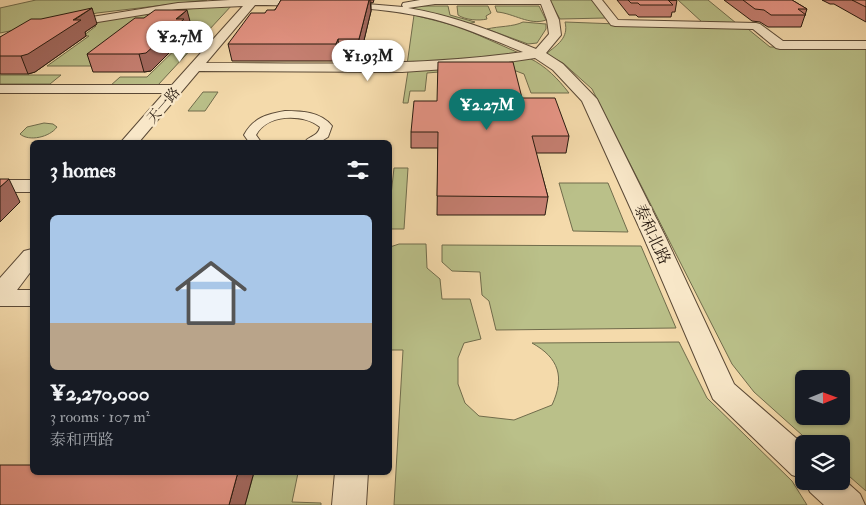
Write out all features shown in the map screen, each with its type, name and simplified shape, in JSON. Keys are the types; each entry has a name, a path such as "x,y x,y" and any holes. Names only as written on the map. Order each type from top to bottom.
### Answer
{"street":[{"path":"53,26 169,7 253,1 336,5 404,5 434,0 545,0 553,20 555,35 538,54 475,63 402,68 195,68"},
{"path":"597,0 615,23 756,26 780,44 866,45"},
{"name":"天一路","path":"132,140 253,1"},
{"name":"泰和北路","path":"336,5 395,9 434,16 473,27 538,54 558,67 589,99 655,238 724,391 795,457"},
{"path":"0,89 176,90"},
{"path":"254,140 250,135 251,130 256,125 273,117 296,114 316,118 326,126 326,131 322,136 315,140"},
{"path":"0,186 30,186"},
{"path":"0,294 30,258"},
{"path":"0,298 30,298"},
{"path":"349,505 352,475"},
{"path":"832,490 848,505"}],"green space":[{"path":"36,0 207,0 97,13 0,33 0,8"},
{"path":"549,0 592,0 606,18 560,19"},
{"path":"678,0 708,0 736,23 703,23"},
{"path":"233,4 158,85 110,86 120,77 147,77 191,34 184,34 193,25 157,25 97,66 47,66 89,36 83,36 96,26 76,26 117,17"},
{"path":"412,6 448,6 450,15 475,22 468,24 413,11"},
{"path":"457,6 488,6 491,13 486,16 487,19 468,19 458,15"},
{"path":"495,6 539,6 546,20 534,21 497,12"},
{"path":"414,15 460,27 519,53 407,65"},
{"path":"523,22 546,24 546,29 537,43 528,44 487,29 515,25"},
{"path":"565,22 748,29 770,47 866,47 866,491 850,477 850,435 802,435 754,392 732,364 592,89 563,63 546,54 561,41 565,32"},
{"path":"529,58 551,73 569,93 531,93 524,74 516,71 439,72 427,73 425,91 410,91 408,103 403,103 408,71 488,65"},
{"path":"0,75 61,75 50,84 0,84"},
{"path":"203,92 218,92 205,111 188,111"},
{"path":"44,123 53,124 57,127 45,136 29,138 20,134 27,127"},
{"path":"394,168 408,168 404,229 392,229"},
{"path":"559,183 608,183 628,232 573,231"},
{"path":"399,244 426,244 427,268 440,279 442,299 470,299 481,339 464,343 458,358 458,384 465,403 479,416 514,420 552,405 558,386 559,377 557,369 548,355 532,343 679,342 707,398 792,481 795,490 798,490 807,505 394,505 403,350 392,350 392,246"},
{"path":"442,245 641,246 676,328 496,330 489,301 482,295 480,272 452,271 442,262"},
{"path":"253,475 298,475 292,502 321,503 321,505 245,505"}],"building":[{"path":"281,0 369,0 359,39 338,39 336,44 228,44 251,13 265,13 267,10 275,10"},
{"path":"628,0 668,0 673,5 640,5 638,3 631,3"},
{"path":"743,0 792,0 807,9 798,9 806,15 771,15 764,10 755,9"},
{"path":"852,0 866,0 866,7"},
{"path":"92,8 73,20 81,20 28,54 0,56 0,37 31,19 41,19"},
{"path":"155,10 187,10 176,19 184,19 146,53 87,54 135,18 144,18"},
{"path":"438,62 513,62 522,98 555,98 569,136 532,136 548,197 437,196 438,132 411,132 414,101 437,101"},
{"path":"0,179 9,179 0,187"},
{"path":"0,465 30,465 30,475 237,475 229,505 0,505"}]}
